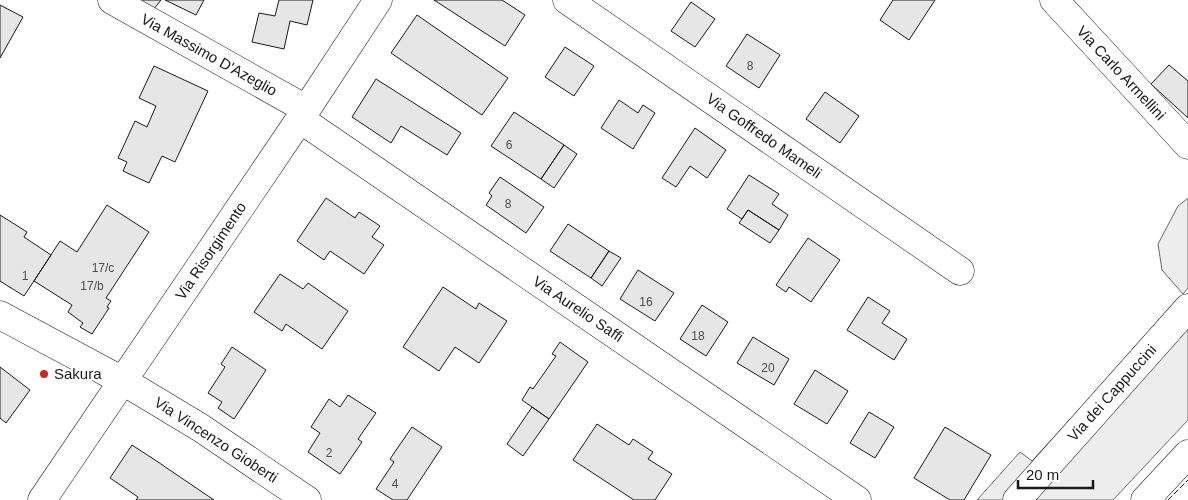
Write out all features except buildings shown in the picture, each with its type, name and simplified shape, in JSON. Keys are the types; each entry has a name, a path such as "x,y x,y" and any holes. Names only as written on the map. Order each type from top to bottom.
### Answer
{"street":[{"name":"Via Massimo D'Azeglio","path":"112,0 303,114"},
{"name":"Via Risorgimento","path":"42,500 378,0"},
{"name":"Via Goffredo Mameli","path":"567,0 960,271"},
{"name":"Via Carlo Armellini","path":"1054,0 1188,145"},
{"name":"Via Aurelio Saffi","path":"303,114 857,500"},
{"name":"Via dei Cappuccini","path":"1017,500 1188,308"},
{"name":"Via Vincenzo Gioberti","path":"0,315 123,380 202,428 307,500"},
{"path":"1145,500 1188,454"}],"shaded area":[{"path":"1188,198 1188,288 1183,294 1162,270 1158,244 1178,206"},
{"path":"1177,302 1188,313 1188,420 1113,500 977,500 1020,452 1032,461"}],"fence":[{"path":"1168,500 1188,480"}],"place":[{"name":"Sakura","path":"44,374"}]}
